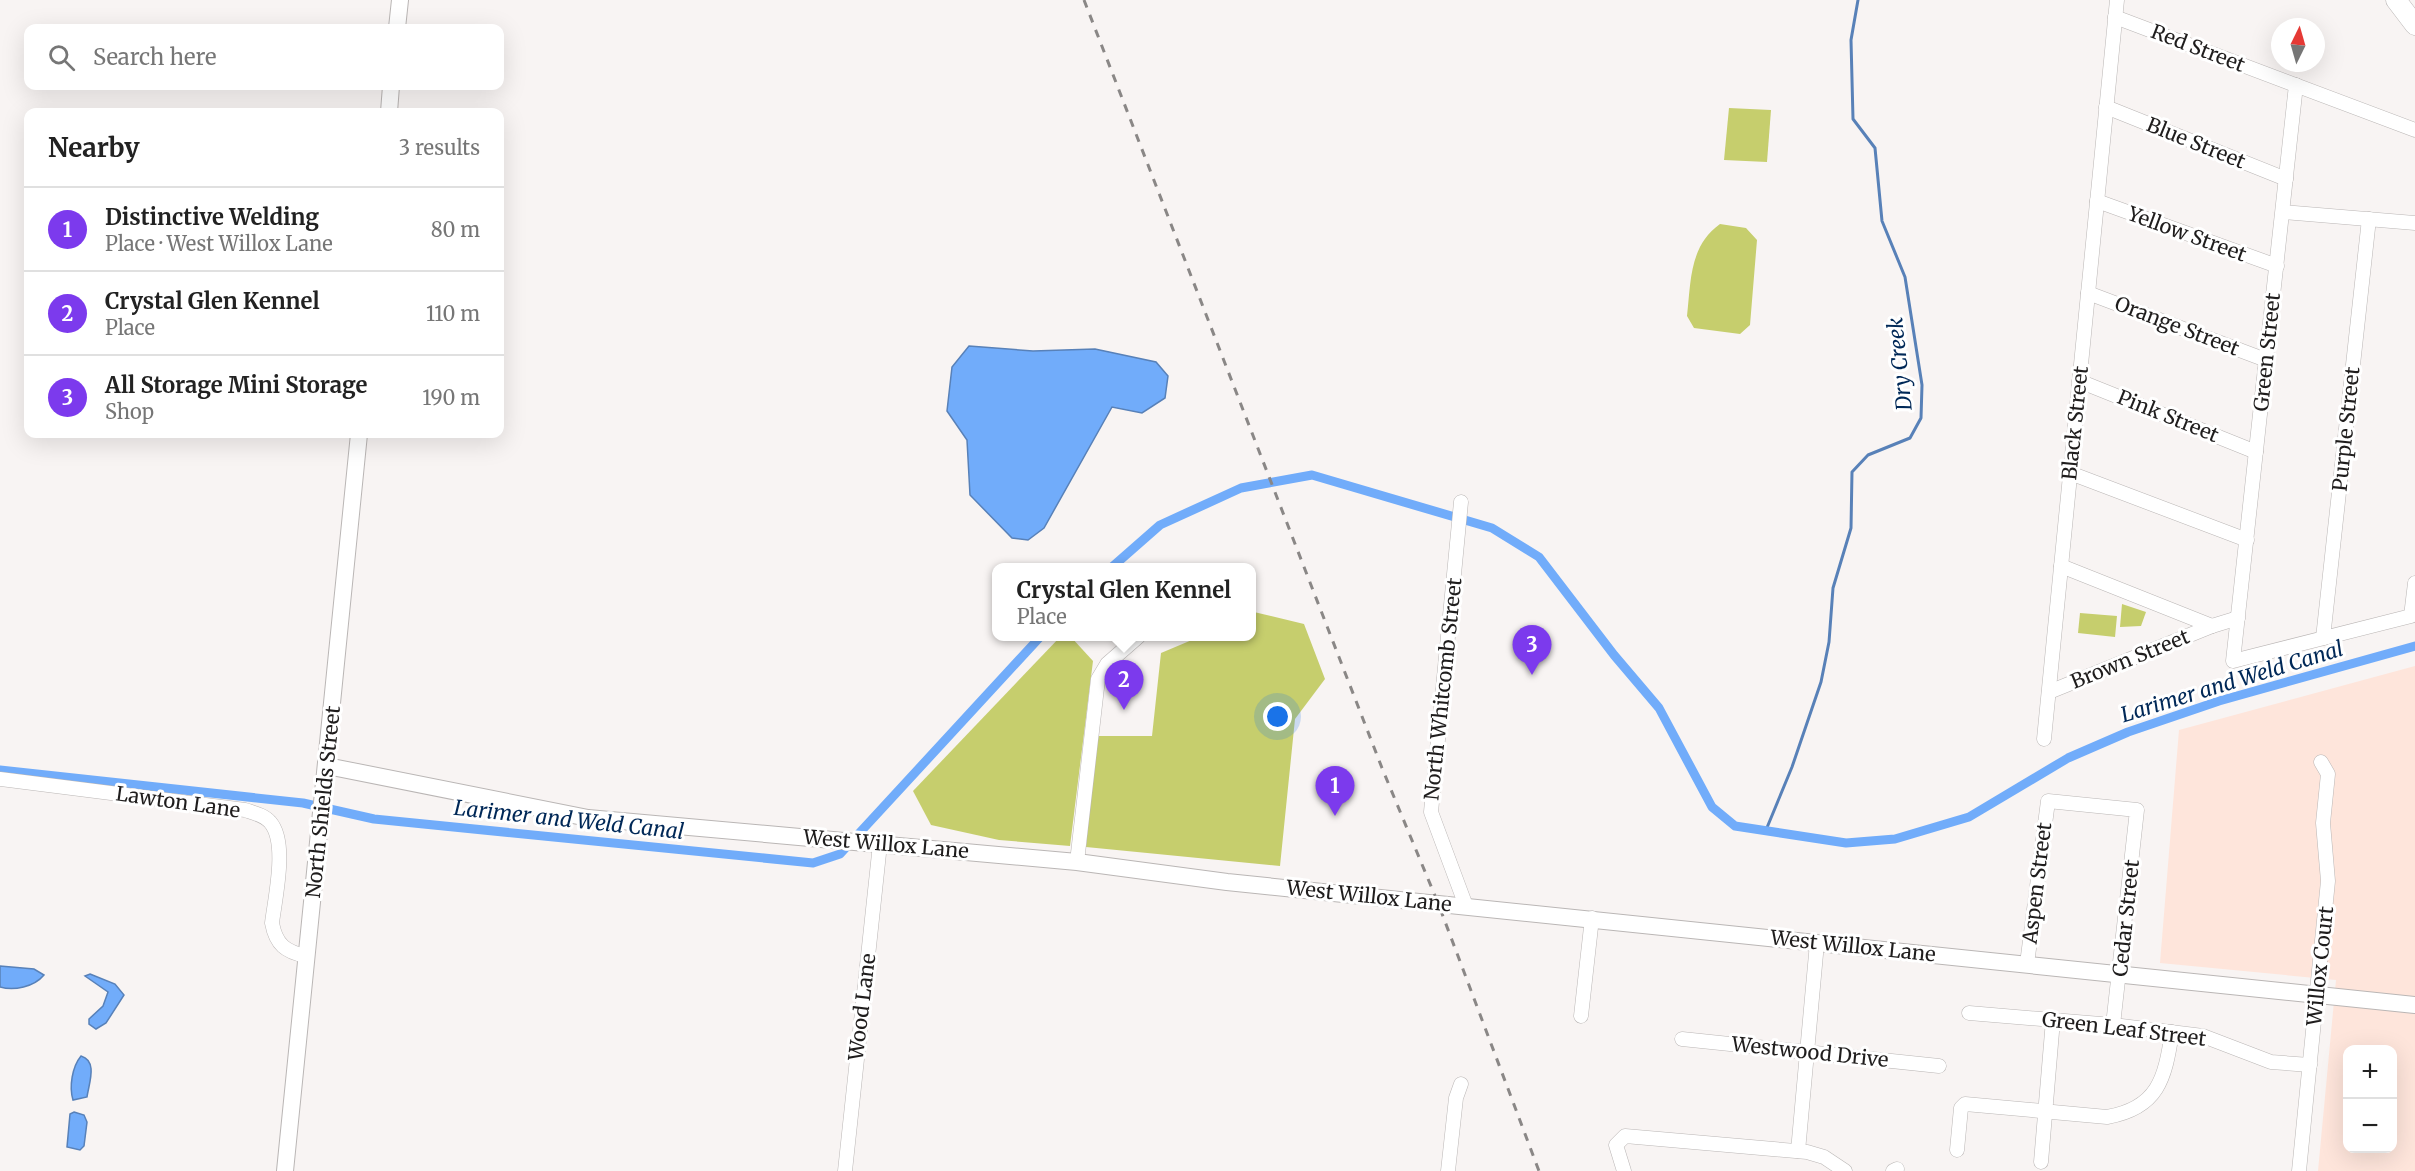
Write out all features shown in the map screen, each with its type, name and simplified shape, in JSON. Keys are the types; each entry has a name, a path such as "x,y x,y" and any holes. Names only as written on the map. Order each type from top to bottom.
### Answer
{"highway":[{"path":"2396,0 2415,25"}],"main road":[{"path":"397,24 400,0"},
{"path":"389,108 392,90"},
{"name":"North Shields Street","path":"285,1171 359,438"},
{"name":"West Willox Lane","path":"327,766 588,818 1077,862 1227,882 2415,1005"}],"street":[{"path":"2115,17 2117,0"},
{"name":"Red Street","path":"2115,17 2415,130"},
{"name":"Black Street","path":"2044,739 2115,17"},
{"name":"Green Street","path":"2238,618 2296,85"},
{"name":"Blue Street","path":"2106,107 2286,179"},
{"name":"Yellow Street","path":"2097,201 2277,266"},
{"path":"2283,212 2415,223"},
{"name":"Purple Street","path":"2323,638 2369,219"},
{"name":"Orange Street","path":"2088,292 2266,360"},
{"name":"Pink Street","path":"2079,381 2256,452"},
{"path":"2070,473 2247,540"},
{"name":"North Whitcomb Street","path":"1461,502 1431,812 1466,906"},
{"name":"Brown Street","path":"2061,566 2212,626"},
{"path":"2238,618 2233,661 2411,615 2415,583"},
{"name":"Brown Street","path":"2049,692 2212,626 2238,618"},
{"path":"1077,862 1098,679 1107,664 1133,641"},
{"name":"Willox Court","path":"2299,1171 2328,881 2323,822 2328,774 2321,762"},
{"name":"Lawton Lane","path":"0,779 245,810 260,814 269,820 276,830 279,845 272,923 274,933 287,951 306,956"},
{"name":"Cedar Street","path":"2048,801 2137,810 2113,1025"},
{"name":"Aspen Street","path":"2027,964 2048,801"},
{"name":"Wood Lane","path":"845,1171 880,844"},
{"path":"1581,1016 1592,918"},
{"path":"1798,1151 1817,943"},
{"name":"Green Leaf Street","path":"1969,1013 2113,1025 2203,1036 2271,1062 2310,1065"},
{"path":"2041,1162 2053,1020"},
{"path":"1957,1150 1960,1108 1965,1104 2107,1117 2128,1113 2148,1101 2163,1078 2172,1032"},
{"name":"Westwood Drive","path":"1682,1039 1939,1066"},
{"path":"1448,1171 1456,1098 1461,1084"},
{"path":"1624,1171 1616,1145 1624,1136 1798,1151 1824,1157 1845,1171"}],"shaded area":[{"path":"2415,666 2415,1171 2318,1171 2336,980 2160,963 2179,730"}],"green space":[{"path":"1729,108 1771,110 1767,162 1724,160"},
{"path":"1720,224 1746,228 1757,240 1750,325 1740,334 1694,328 1687,316 1693,265 1702,243"},
{"path":"2122,604 2146,612 2141,626 2120,627"},
{"path":"1256,612 1304,624 1325,679 1295,719 1280,866 1086,847 1096,736 1152,736 1161,653 1190,641 1256,641"},
{"path":"2080,613 2117,616 2115,637 2078,633"},
{"path":"1056,641 1075,641 1093,661 1070,846 999,840 931,825 913,791"}],"water":[{"path":"969,346 1033,351 1095,349 1156,362 1168,376 1165,398 1142,413 1112,407 1044,528 1028,540 1012,538 970,495 967,440 947,411 952,367"},
{"path":"0,966 34,969 44,975 24,987 0,987"},
{"path":"90,974 115,984 124,995 106,1023 96,1029 89,1024 89,1019 103,1006 108,992 85,976"},
{"path":"81,1056 91,1067 87,1097 73,1100 72,1077"},
{"path":"74,1112 84,1115 87,1122 84,1146 80,1150 67,1147 70,1114"}],"waterway":[{"name":"Dry Creek","path":"1766,830 1792,767 1821,682 1829,642 1833,588 1851,528 1852,472 1868,455 1910,438 1921,418 1922,385 1905,277 1882,221 1875,148 1853,119 1851,40 1858,0"},
{"name":"Larimer and Weld Canal","path":"1117,563 1160,525 1241,488 1312,475 1492,528 1539,557 1614,655 1659,708 1712,807 1735,826 1846,843 1895,839 1969,817 2068,758 2128,732 2219,701 2415,646"},
{"name":"Larimer and Weld Canal","path":"0,770 303,803 374,819 813,863 840,854 1036,641"}],"railway":[{"path":"1084,0 1382,768 1438,903 1539,1171"}],"place":[{"name":"All Storage Mini Storage","path":"1532,675"},
{"name":"Crystal Glen Kennel","path":"1124,710"},
{"name":"Distinctive Welding","path":"1335,816"}]}
